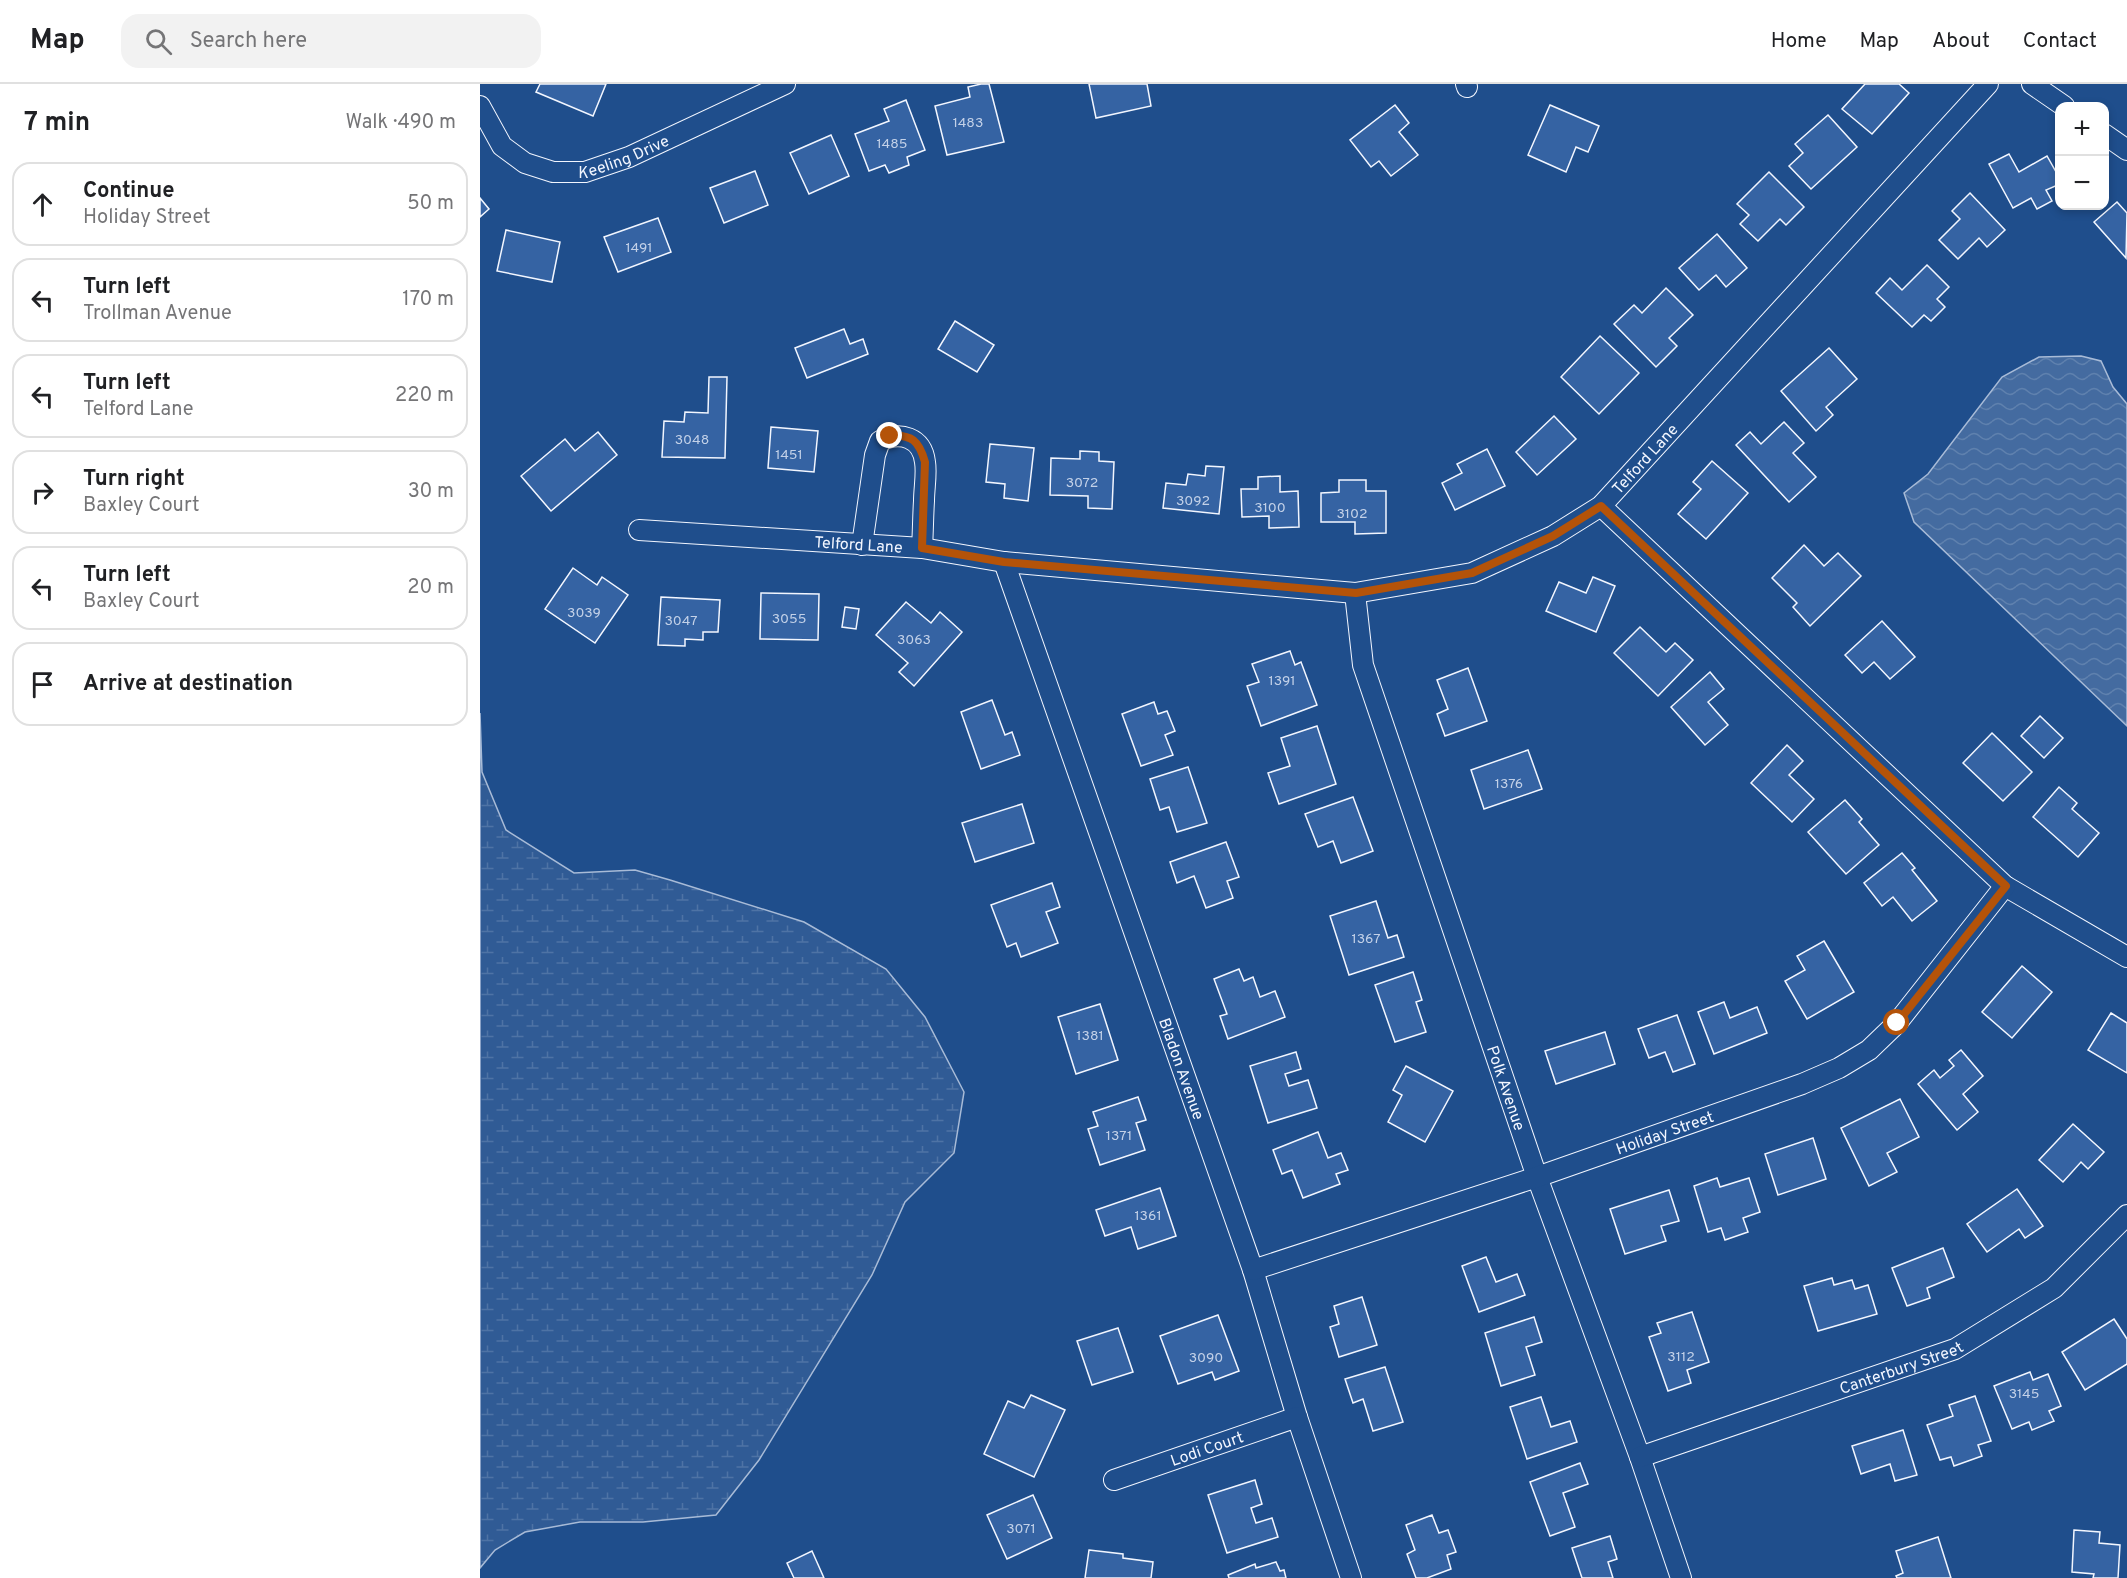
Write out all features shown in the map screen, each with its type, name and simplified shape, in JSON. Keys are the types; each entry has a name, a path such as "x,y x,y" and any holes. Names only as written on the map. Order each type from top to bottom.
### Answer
{"street":[{"name":"Keeling Drive","path":"480,106 502,146 525,163 553,172 585,172 628,157 785,84"},
{"name":"Telford Lane","path":"639,530 922,548 1004,562 1356,593 1472,573 1553,536 1601,506 1988,84"},
{"path":"2032,84 2058,102"},
{"path":"2109,137 2127,150"},
{"path":"862,544 875,455 880,441 890,436 901,435 912,438 921,448 925,462 922,548"},
{"path":"1601,506 2006,886 2127,957"},
{"name":"Bladon Avenue","path":"1004,562 1253,1270 1297,1417 1351,1578"},
{"name":"Polk Avenue","path":"1356,593 1363,665 1537,1177 1682,1578"},
{"name":"Holiday Street","path":"1253,1270 1537,1177 1802,1084 1839,1068 1869,1050 1897,1023 2006,886"},
{"name":"Canterbury Street","path":"1640,1457 1955,1349 2054,1288 2127,1215"},
{"name":"Lodi Court","path":"1114,1480 1297,1417"}],"green space":[{"path":"480,713 482,772 506,830 574,873 635,870 804,922 886,969 925,1017 964,1092 954,1153 905,1202 872,1275 759,1460 716,1515 643,1522 580,1522 525,1532 495,1550 480,1568"}],"water":[{"path":"2081,356 2101,361 2113,387 2127,404 2127,726 1914,522 1904,493 1928,474 2002,377 2039,357"}],"building":[{"path":"540,84 606,84 593,116 536,92"},
{"path":"989,84 1004,142 947,155 935,106 970,97 968,87"},
{"path":"1089,84 1147,84 1151,106 1096,118"},
{"path":"1865,84 1899,84 1909,93 1872,134 1842,109"},
{"path":"906,100 925,150 907,157 909,165 889,173 885,165 869,171 855,134 889,121 884,109"},
{"path":"1395,105 1409,123 1399,132 1418,155 1391,176 1379,161 1371,167 1350,140"},
{"path":"1550,105 1599,126 1588,152 1576,147 1566,172 1528,155"},
{"path":"1828,115 1857,147 1811,189 1789,166 1803,153 1795,144"},
{"path":"831,135 849,176 809,194 790,153"},
{"path":"2009,154 2019,172 2047,156 2055,170 2055,186 2046,190 2052,201 2037,209 2031,198 2013,208 1989,164"},
{"path":"755,171 768,205 724,223 710,188"},
{"path":"1769,172 1804,207 1786,225 1780,219 1758,241 1740,224 1749,215 1737,204"},
{"path":"1970,193 2005,230 1987,247 1979,238 1958,259 1939,240 1960,219 1952,211"},
{"path":"480,198 489,209 480,217"},
{"path":"2117,202 2127,213 2126,258 2094,222"},
{"path":"658,218 671,252 618,272 604,237"},
{"path":"506,230 560,242 552,282 497,271"},
{"path":"1717,234 1747,268 1726,287 1716,275 1699,290 1679,268"},
{"path":"1927,265 1949,287 1937,299 1945,307 1931,321 1924,315 1912,327 1876,293 1890,278 1902,290"},
{"path":"1666,288 1693,315 1669,338 1677,346 1656,367 1614,324 1634,305 1642,313"},
{"path":"955,321 994,345 977,372 938,349"},
{"path":"844,329 850,344 863,339 868,354 807,378 795,348"},
{"path":"1600,336 1639,373 1599,414 1561,377"},
{"path":"1829,348 1857,379 1826,407 1833,415 1816,431 1781,391"},
{"path":"709,377 727,377 725,458 662,457 664,421 684,422 685,412 708,413"},
{"path":"1554,416 1576,439 1537,475 1516,452"},
{"path":"1784,422 1804,443 1793,453 1816,477 1789,502 1736,445 1750,432 1761,444"},
{"path":"771,427 818,431 814,472 768,468"},
{"path":"598,432 617,455 551,511 521,476 565,439 575,451"},
{"path":"990,444 1034,448 1028,501 1004,498 1005,484 986,482"},
{"path":"1487,449 1505,486 1455,510 1442,483 1462,473 1457,464"},
{"path":"1080,451 1099,452 1099,461 1114,462 1112,509 1088,508 1088,496 1050,495 1051,458 1080,459"},
{"path":"1712,461 1748,493 1706,539 1678,514 1701,489 1693,482"},
{"path":"1206,466 1224,467 1219,514 1163,508 1166,483 1186,485 1188,474 1205,476"},
{"path":"1280,476 1280,492 1298,491 1299,527 1269,528 1269,516 1242,517 1241,489 1258,489 1258,477"},
{"path":"1339,480 1366,480 1366,491 1386,491 1386,533 1355,534 1355,522 1321,522 1321,493 1339,492"},
{"path":"1804,545 1824,566 1838,553 1861,576 1810,626 1793,607 1797,603 1772,578"},
{"path":"573,568 597,585 602,577 628,595 595,643 545,609"},
{"path":"1593,577 1615,586 1596,632 1546,611 1559,582 1586,593"},
{"path":"761,593 819,594 818,640 760,639"},
{"path":"661,597 720,600 718,632 703,632 703,640 685,639 685,646 658,645"},
{"path":"906,602 931,623 940,612 962,632 914,686 899,672 908,663 876,635"},
{"path":"845,607 859,609 856,629 842,627"},
{"path":"1882,621 1915,657 1890,679 1874,662 1862,673 1845,655"},
{"path":"1640,627 1666,652 1675,643 1693,660 1658,696 1614,653"},
{"path":"1290,651 1295,665 1301,662 1317,705 1261,726 1247,686 1259,682 1252,664"},
{"path":"1468,668 1487,721 1445,736 1437,714 1448,709 1437,680"},
{"path":"1710,672 1724,689 1708,702 1728,725 1705,745 1671,707"},
{"path":"992,700 1005,735 1012,732 1020,755 981,769 961,712"},
{"path":"1154,702 1158,714 1167,711 1175,731 1165,735 1173,755 1141,766 1122,714"},
{"path":"2040,716 2063,738 2044,758 2021,736"},
{"path":"1317,726 1336,784 1279,804 1268,773 1290,766 1281,738"},
{"path":"1992,733 2032,772 2003,801 1963,763"},
{"path":"1787,745 1803,761 1789,775 1814,799 1792,822 1751,783"},
{"path":"1528,750 1542,789 1484,809 1471,770"},
{"path":"1188,767 1207,823 1177,832 1169,807 1160,810 1150,779"},
{"path":"2059,787 2077,803 2072,809 2099,833 2078,857 2033,817"},
{"path":"1353,797 1373,851 1341,863 1333,841 1318,847 1305,814"},
{"path":"1845,800 1862,819 1859,822 1879,845 1846,874 1808,832"},
{"path":"1022,804 1034,843 975,862 962,823"},
{"path":"1226,842 1239,877 1227,881 1233,898 1206,908 1194,876 1177,883 1170,862"},
{"path":"1902,853 1915,868 1912,870 1937,901 1912,921 1893,897 1882,906 1864,883"},
{"path":"1052,883 1060,907 1046,912 1058,943 1021,957 1016,943 1007,947 991,905"},
{"path":"1376,901 1388,938 1397,935 1404,957 1349,975 1330,916"},
{"path":"1824,941 1854,992 1807,1019 1785,981 1805,970 1797,956"},
{"path":"2022,966 2052,992 2012,1038 1982,1012"},
{"path":"1239,969 1244,981 1253,977 1260,997 1275,991 1285,1017 1228,1039 1220,1016 1227,1014 1214,979"},
{"path":"1413,972 1422,1000 1416,1002 1426,1032 1395,1042 1375,985"},
{"path":"1724,1002 1730,1018 1757,1007 1767,1033 1714,1054 1698,1012"},
{"path":"1100,1004 1118,1060 1076,1074 1058,1017"},
{"path":"2111,1013 2127,1023 2127,1073 2088,1050"},
{"path":"1677,1015 1695,1064 1673,1072 1665,1052 1649,1058 1638,1029"},
{"path":"1605,1032 1615,1064 1556,1084 1545,1051"},
{"path":"1961,1050 1983,1076 1963,1094 1978,1112 1957,1130 1918,1084 1934,1070 1940,1078 1954,1066 1949,1060"},
{"path":"1296,1052 1301,1069 1285,1074 1289,1086 1308,1080 1317,1108 1268,1123 1250,1066"},
{"path":"1406,1066 1453,1091 1425,1142 1388,1122 1402,1095 1393,1090"},
{"path":"1138,1097 1146,1120 1136,1123 1145,1150 1100,1165 1088,1129 1098,1126 1093,1112"},
{"path":"1900,1099 1919,1137 1887,1153 1897,1172 1869,1186 1841,1128"},
{"path":"2073,1124 2104,1152 2088,1169 2081,1162 2063,1182 2039,1160"},
{"path":"1318,1132 1328,1158 1341,1153 1348,1170 1336,1174 1340,1184 1303,1198 1292,1170 1282,1174 1273,1150"},
{"path":"1813,1138 1826,1179 1778,1195 1765,1154"},
{"path":"1717,1178 1720,1187 1749,1178 1760,1212 1743,1218 1748,1232 1725,1240 1721,1228 1708,1232 1694,1186"},
{"path":"1160,1188 1176,1236 1138,1249 1131,1227 1105,1236 1096,1210"},
{"path":"2017,1189 2043,1226 2025,1238 2019,1229 1987,1252 1967,1224"},
{"path":"1669,1190 1679,1221 1661,1226 1666,1241 1625,1254 1610,1209"},
{"path":"1943,1248 1954,1277 1927,1288 1930,1298 1907,1306 1892,1268"},
{"path":"1486,1257 1496,1282 1517,1274 1525,1295 1479,1312 1462,1266"},
{"path":"1832,1278 1834,1285 1852,1280 1855,1289 1868,1285 1877,1314 1818,1331 1804,1286"},
{"path":"1362,1297 1377,1345 1339,1357 1330,1327 1339,1324 1334,1306"},
{"path":"1692,1312 1709,1362 1687,1370 1691,1383 1668,1391 1649,1337 1661,1333 1657,1323"},
{"path":"1218,1315 1239,1371 1215,1380 1212,1372 1178,1384 1160,1336"},
{"path":"1534,1317 1542,1342 1526,1347 1535,1375 1501,1386 1485,1333"},
{"path":"2114,1319 2127,1339 2127,1364 2085,1390 2062,1352"},
{"path":"1118,1328 1133,1372 1092,1385 1077,1341"},
{"path":"1385,1367 1403,1422 1373,1431 1363,1399 1353,1403 1345,1379"},
{"path":"2030,1372 2033,1380 2048,1374 2061,1406 2049,1411 2054,1421 2032,1430 2029,1422 2012,1429 1994,1386"},
{"path":"1031,1395 1065,1410 1034,1477 984,1454 1008,1401 1024,1408"},
{"path":"1975,1396 1991,1441 1978,1445 1982,1456 1954,1466 1951,1457 1940,1460 1927,1425 1953,1416 1949,1405"},
{"path":"1541,1397 1551,1427 1570,1421 1577,1442 1527,1459 1510,1407"},
{"path":"1903,1430 1917,1475 1895,1481 1890,1464 1861,1474 1852,1446"},
{"path":"1580,1463 1588,1484 1563,1493 1575,1527 1550,1536 1530,1482"},
{"path":"1255,1480 1262,1504 1251,1508 1256,1523 1272,1518 1278,1537 1227,1553 1208,1495"},
{"path":"1033,1495 1052,1538 1007,1559 987,1515"},
{"path":"1432,1515 1439,1533 1448,1530 1456,1552 1447,1555 1451,1569 1427,1578 1416,1578 1407,1554 1415,1550 1406,1525"},
{"path":"2074,1530 2100,1532 2099,1543 2120,1545 2118,1578 2093,1578 2094,1574 2072,1572"},
{"path":"1610,1536 1617,1559 1608,1562 1613,1578 1582,1578 1572,1548"},
{"path":"1938,1537 1951,1578 1897,1578 1896,1576 1903,1573 1896,1551"},
{"path":"1089,1550 1123,1554 1123,1558 1153,1562 1151,1578 1085,1578"},
{"path":"812,1551 824,1578 794,1578 787,1563"},
{"path":"1276,1562 1280,1571 1284,1570 1286,1578 1229,1578 1228,1575 1255,1564 1256,1568"}],"route":[{"path":"890,436 901,435 912,438 921,448 925,462 922,548 1004,562 1356,593 1472,573 1553,536 1601,506 2006,886 1897,1023"}]}
